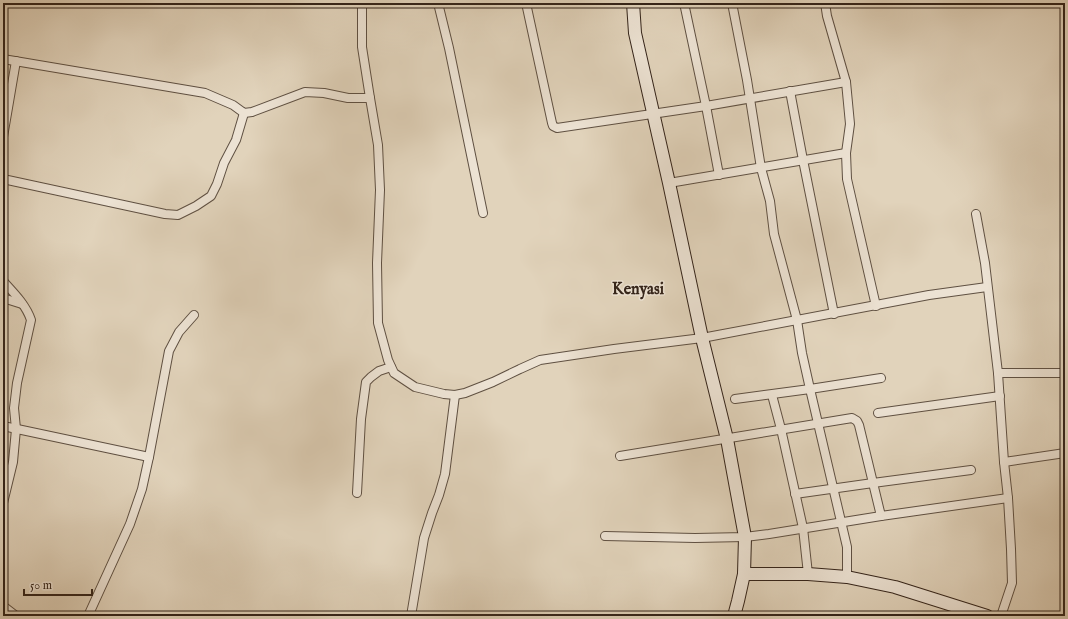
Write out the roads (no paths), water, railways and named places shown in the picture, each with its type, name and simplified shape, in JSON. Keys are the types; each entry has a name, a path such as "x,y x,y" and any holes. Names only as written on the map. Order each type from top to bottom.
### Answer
{"street":[{"path":"362,3 362,47 378,145 379,160 380,190 377,262 378,322 388,360 394,373 415,386 444,394 455,395 493,382 540,360 702,338 929,295 988,287"},
{"path":"438,3 449,48 483,213"},
{"path":"526,3 552,123 556,128 706,106 846,82"},
{"path":"633,3 635,33 702,338 727,439 745,537 744,574 734,616"},
{"path":"684,3 719,175"},
{"path":"732,3 761,168 770,201 774,234 797,320 810,389 847,547 847,577"},
{"path":"825,3 846,82 850,124 846,153 848,179 876,306"},
{"path":"3,59 205,93 233,105 244,113 252,112 305,92 324,93 348,98 370,98"},
{"path":"3,137 16,61"},
{"path":"790,91 834,314"},
{"path":"3,178 165,214 178,215 211,196 224,163 236,140 244,113"},
{"path":"669,184 846,153"},
{"path":"976,214 985,263 998,373 1008,498 1012,583 1000,616"},
{"path":"3,281 22,304 31,320 17,383 14,408 16,429 13,462 3,503"},
{"path":"3,298 22,304"},
{"path":"88,616 130,524 142,489 169,351 179,332 194,315"},
{"path":"357,493 361,419 366,382 379,371 391,367"},
{"path":"998,373 1065,373"},
{"path":"735,399 772,395 880,378"},
{"path":"411,616 424,538 445,474 455,395"},
{"path":"772,395 803,528 808,574"},
{"path":"878,413 1000,396"},
{"path":"620,456 852,418 857,421 859,425 881,516"},
{"path":"3,426 149,457"},
{"path":"1004,462 1065,453"},
{"path":"795,494 873,482 971,470"},
{"path":"605,536 696,538 745,537 1008,498"},
{"path":"744,574 808,574 847,577 895,587 961,612 987,616"},
{"path":"3,606 16,616"}],"district":[{"name":"Kenyasi","path":"638,288"}]}
